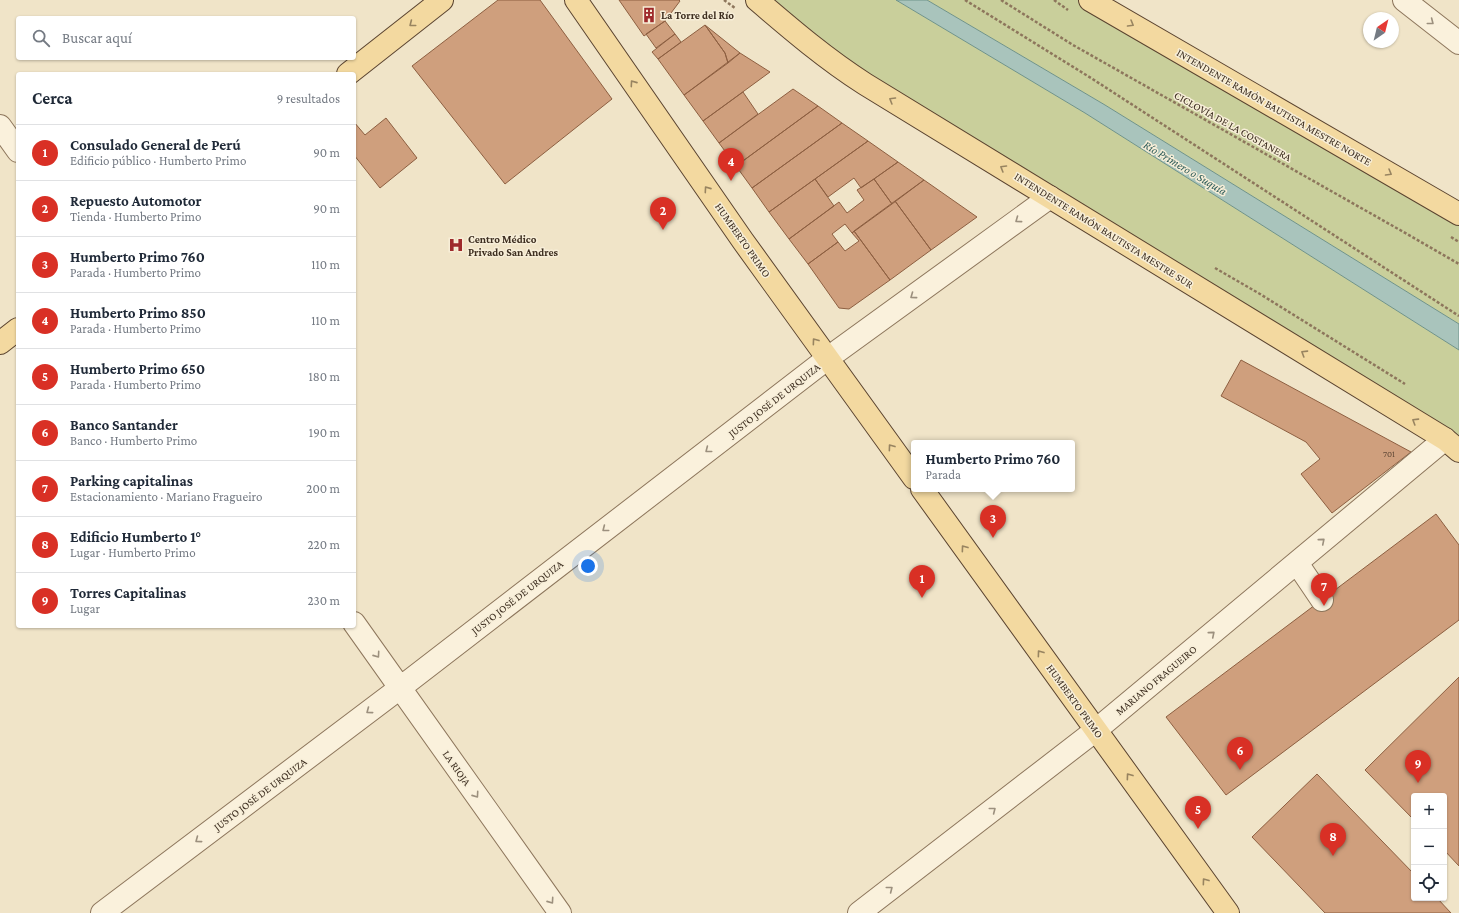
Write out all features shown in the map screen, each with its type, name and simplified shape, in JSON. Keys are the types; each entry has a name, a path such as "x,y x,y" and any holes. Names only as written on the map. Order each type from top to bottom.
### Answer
{"main road":[{"path":"351,72 442,0"},
{"name":"HUMBERTO PRIMO","path":"576,0 743,241 911,474"},
{"name":"INTENDENTE RAMÓN BAUTISTA MESTRE SUR","path":"757,0 838,67 1452,445"},
{"name":"INTENDENTE RAMÓN BAUTISTA MESTRE NORTE","path":"1101,2 1459,214"},
{"path":"0,343 16,331"},
{"name":"HUMBERTO PRIMO","path":"924,492 1228,913"}],"street":[{"path":"1404,0 1459,43"},
{"path":"0,126 16,148"},
{"name":"JUSTO JOSÉ DE URQUIZA","path":"102,913 400,688 828,358 1050,197"},
{"name":"MARIANO FRAGUEIRO","path":"859,913 1096,730 1295,564 1452,445"},
{"path":"1295,564 1320,601"},
{"name":"LA RIOJA","path":"356,626 560,913"}],"path":[{"path":"965,0 1091,78 1459,316"},
{"name":"CICLOVÍA DE LA COSTANERA","path":"1000,0 1073,45 1459,264"}],"green space":[{"path":"757,0 896,0 1085,113 1459,350 1459,451 1050,197"},
{"path":"927,0 1090,0 1459,214 1459,324 1105,105"}],"water":[{"name":"Río Primero o Suquía","path":"896,0 927,0 1105,105 1459,324 1459,350 1085,113"}],"building":[{"path":"498,0 540,0 612,99 505,184 412,66"},
{"name":"La Torre del Río","path":"619,0 680,1 665,21 644,36"},
{"path":"665,21 675,34 656,48 646,34"},
{"path":"705,25 725,53 728,63 684,95 658,59"},
{"path":"705,25 740,53 728,63 725,53"},
{"path":"675,34 681,42 658,59 652,52"},
{"path":"740,53 770,72 703,121 684,95"},
{"path":"793,89 818,106 736,166 719,143"},
{"path":"743,92 758,114 719,143 703,121"},
{"path":"818,106 842,123 752,188 736,166"},
{"path":"386,118 417,158 380,188 356,158 356,124 365,135"},
{"path":"842,123 868,141 769,212 752,188"},
{"path":"868,141 898,162 861,188 854,178 828,197 815,179"},
{"path":"898,162 924,180 892,204 874,179"},
{"path":"815,179 834,206 789,239 769,212"},
{"path":"874,179 892,204 852,233 845,224 832,234 838,242 808,264 789,239 839,202 847,213 864,200 857,190"},
{"path":"924,180 977,217 931,250 895,201"},
{"path":"895,201 931,250 890,280 854,231"},
{"path":"854,231 890,280 849,309 839,308 808,264 838,242 845,251 859,241 852,233"},
{"path":"1241,360 1411,452 1332,513 1301,474 1320,459 1306,442 1221,396"},
{"path":"1436,514 1459,545 1459,620 1226,795 1166,717"},
{"path":"1459,677 1459,866 1447,853 1447,793 1411,793 1411,817 1365,770"},
{"path":"1317,774 1411,871 1411,901 1440,901 1451,913 1325,913 1252,837"}],"place":[{"name":"La Torre del Río","path":"649,15"},
{"name":"Humberto Primo 850","path":"731,181"},
{"name":"Repuesto Automotor","path":"663,230"},
{"name":"Centro Médico Privado San Andres","path":"456,245"},
{"name":"Humberto Primo 760","path":"993,538"},
{"name":"Consulado General de Perú","path":"922,598"},
{"name":"Parking capitalinas","path":"1324,606"},
{"name":"Banco Santander","path":"1240,770"},
{"name":"Torres Capitalinas","path":"1418,783"},
{"name":"Humberto Primo 650","path":"1198,829"},
{"name":"Edificio Humberto 1°","path":"1333,856"}]}
